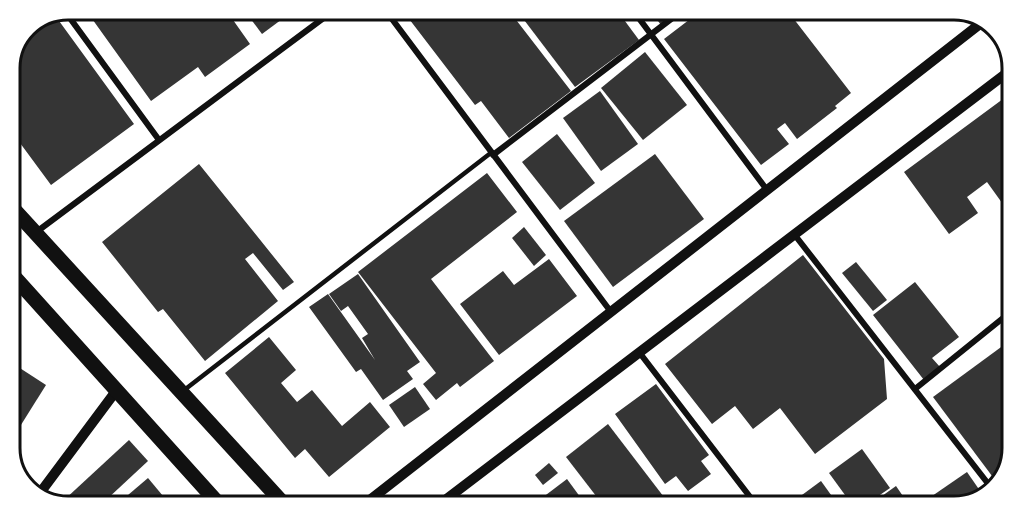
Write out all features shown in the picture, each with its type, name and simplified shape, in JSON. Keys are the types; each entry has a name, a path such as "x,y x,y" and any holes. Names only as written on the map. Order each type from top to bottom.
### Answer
{"main road":[{"path":"20,217 276,496"},
{"path":"20,284 212,496"}],"street":[{"path":"640,19 768,190"},
{"path":"492,153 671,19"},
{"path":"71,20 159,140"},
{"path":"34,234 321,20"},
{"path":"392,20 611,312"},
{"path":"375,496 978,26"},
{"path":"450,496 1001,77"},
{"path":"794,234 987,482"},
{"path":"915,389 1002,319"},
{"path":"639,352 749,496"},
{"path":"43,490 116,391"}],"lane":[{"path":"181,393 492,153"}],"building":[{"path":"516,19 571,91 509,138 481,101 475,105 410,20"},
{"path":"524,19 624,19 639,40 575,87"},
{"path":"657,19 668,19 661,25"},
{"path":"690,19 794,19 851,93 835,106 837,108 797,139 785,123 777,129 789,144 761,165 664,39"},
{"path":"93,20 233,20 250,44 205,77 198,67 151,101"},
{"path":"251,20 281,20 262,34"},
{"path":"59,21 134,124 51,185 20,143 20,64 24,46 29,38 43,26"},
{"path":"645,52 687,105 643,140 601,88"},
{"path":"600,91 638,144 601,171 563,118"},
{"path":"1001,100 1001,202 987,182 967,197 978,213 949,234 904,172"},
{"path":"557,134 595,183 560,210 522,162"},
{"path":"655,154 704,219 613,287 564,221"},
{"path":"199,164 294,282 283,290 253,253 245,259 278,301 205,361 163,309 158,312 102,242"},
{"path":"487,173 517,212 431,279 494,361 460,387 457,383 436,400 423,384 436,373 358,272"},
{"path":"524,227 546,255 534,266 512,238"},
{"path":"803,255 884,359 887,399 815,454 780,408 753,429 735,406 712,424 665,364"},
{"path":"549,259 577,296 499,355 460,304 503,271 514,285"},
{"path":"856,262 887,300 873,311 842,273"},
{"path":"358,274 420,362 407,371 413,379 383,400 361,369 356,372 309,307 328,294 375,360 362,338 368,334 348,306 341,311 329,294"},
{"path":"915,282 959,337 932,358 940,367 924,380 873,315"},
{"path":"269,337 296,370 281,383 297,402 312,390 342,426 370,402 390,427 329,477 305,449 295,458 225,373"},
{"path":"1002,347 1002,449 997,470 992,477 933,397"},
{"path":"20,368 46,385 20,426"},
{"path":"656,384 709,455 701,461 711,474 688,491 676,476 665,484 615,414"},
{"path":"415,387 430,409 404,427 389,405"},
{"path":"608,424 663,496 596,496 566,457"},
{"path":"129,440 148,461 110,496 68,496"},
{"path":"862,449 890,488 878,496 846,496 829,473"},
{"path":"549,463 558,473 543,485 535,475"},
{"path":"967,472 979,489 960,496 932,496"},
{"path":"148,478 163,496 127,496"},
{"path":"567,479 579,496 545,496"},
{"path":"821,481 832,496 801,496"},
{"path":"896,486 903,496 882,496"}]}
